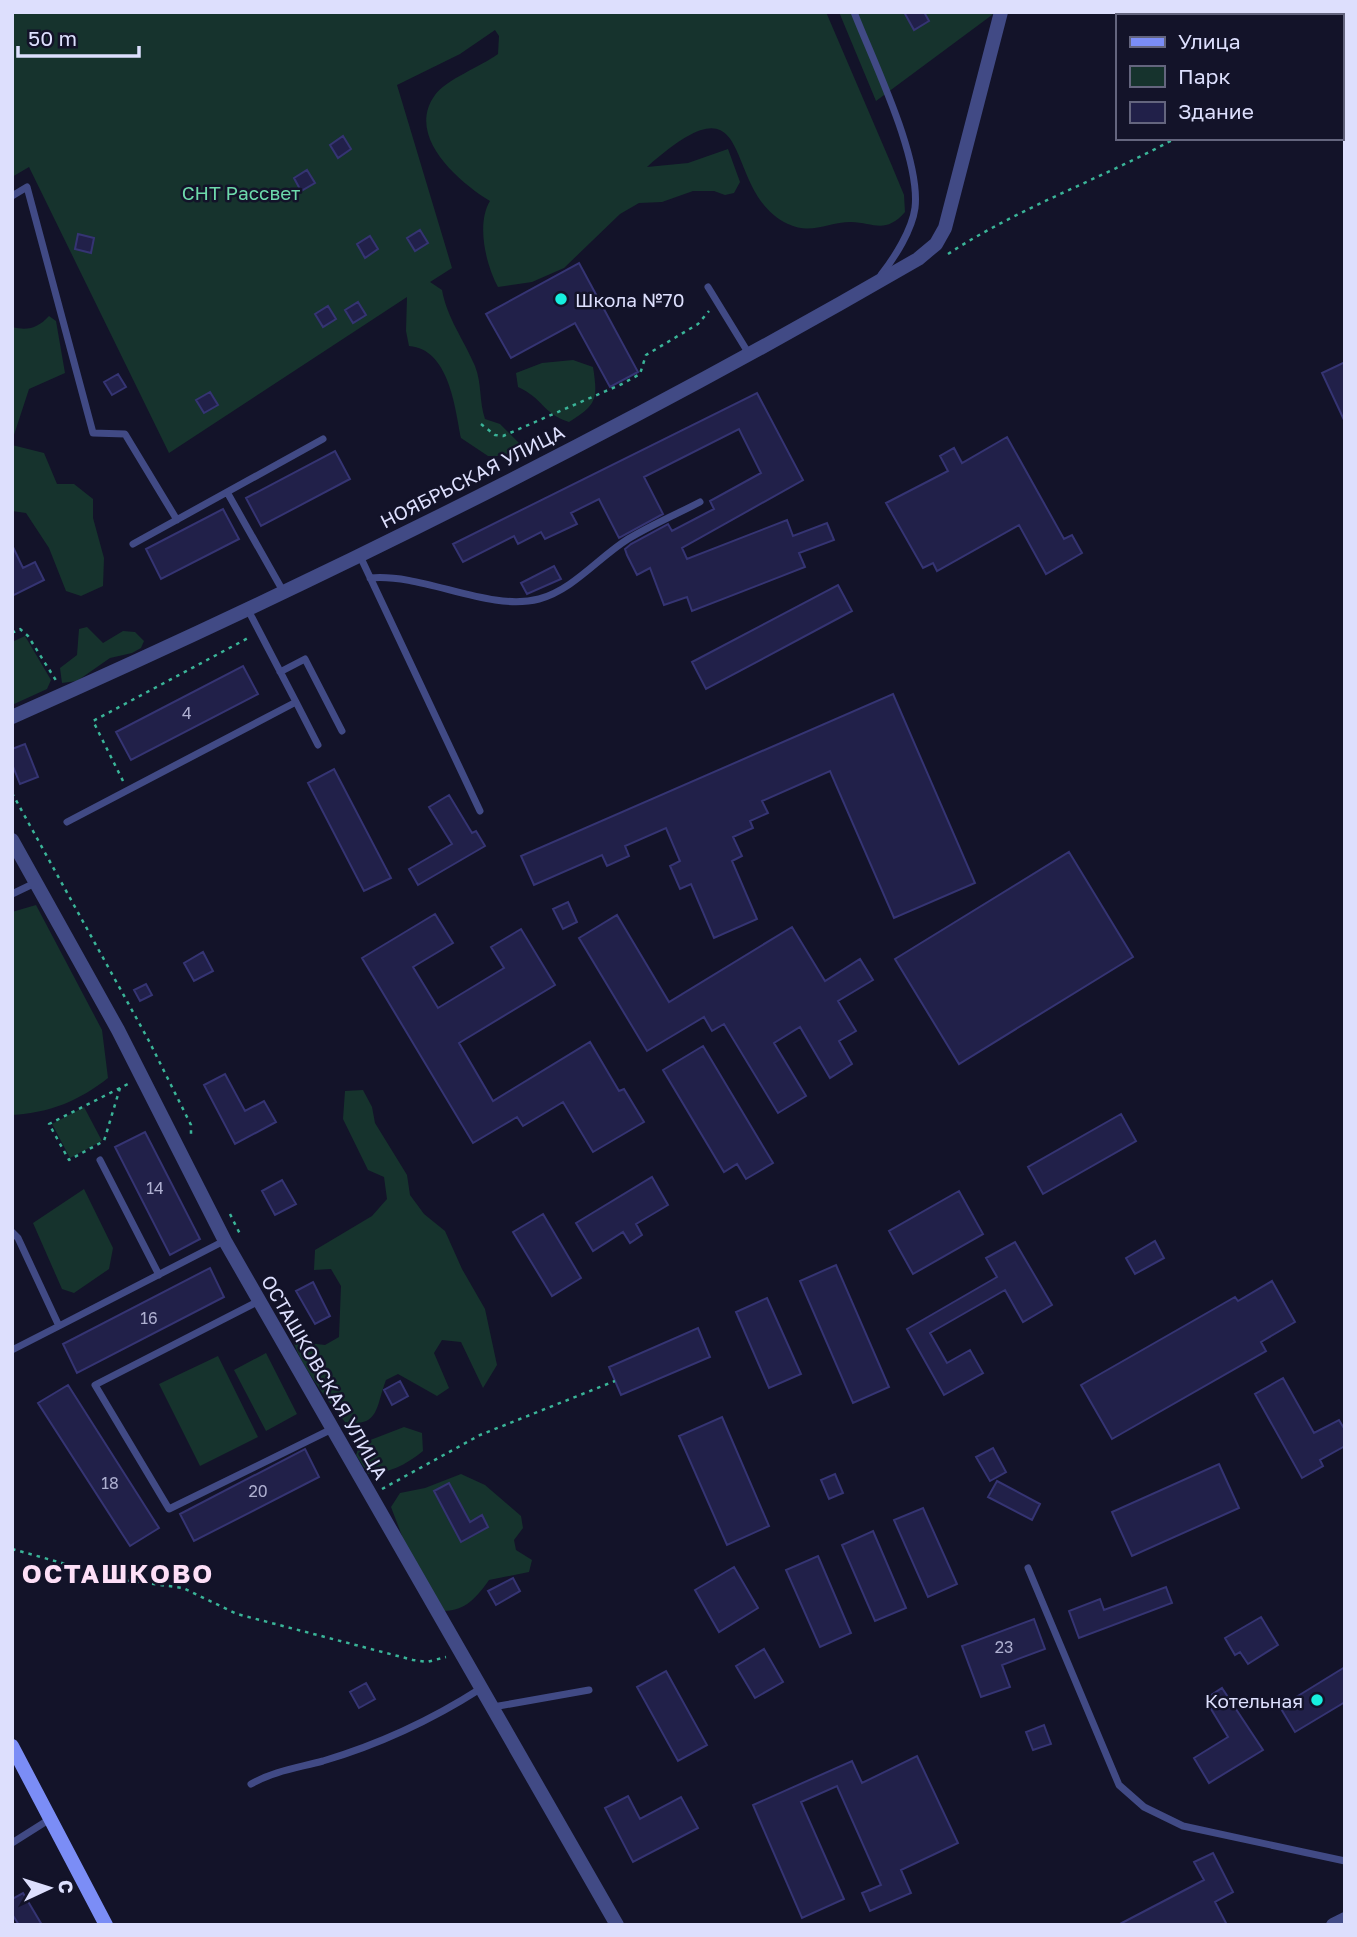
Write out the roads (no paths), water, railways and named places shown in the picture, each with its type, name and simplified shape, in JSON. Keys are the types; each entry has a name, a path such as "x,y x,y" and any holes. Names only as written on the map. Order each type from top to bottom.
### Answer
{"street":[{"name":"НОЯБРЬСКАЯ УЛИЦА","path":"12,718 360,556 749,354 918,260 936,244 945,228 1001,12"},
{"name":"ОСТАШКОВСКАЯ УЛИЦА","path":"12,840 142,1077 225,1241 617,1925"},
{"path":"14,1753 106,1925"},
{"path":"1333,1925 1345,1919"}],"lane":[{"path":"854,12 909,156 916,182 915,211 903,240 875,284"},
{"path":"12,196 27,187 93,433 125,434 177,520"},
{"path":"708,286 749,354"},
{"path":"133,544 323,439"},
{"path":"227,492 283,591"},
{"path":"370,578 408,579 479,598 539,599 559,590 627,539 700,502"},
{"path":"360,556 480,811"},
{"path":"247,607 318,745"},
{"path":"280,672 304,659 342,731"},
{"path":"67,822 296,702"},
{"path":"12,894 35,883"},
{"path":"100,1160 159,1275"},
{"path":"12,1232 18,1238 59,1326"},
{"path":"12,1350 225,1241"},
{"path":"260,1301 95,1385 169,1509 332,1429"},
{"path":"1028,1568 1119,1785 1144,1807 1183,1826 1345,1861"},
{"path":"251,1784 269,1774 356,1749 445,1709 480,1689"},
{"path":"490,1707 589,1690"},
{"path":"12,1843 50,1819"}],"place":[{"name":"Школа №70","path":"561,299"},
{"name":"Котельная","path":"1317,1700"}],"district":[{"name":"ОСТАШКОВО","path":"118,1573"}],"park label":[{"name":"СНТ Рассвет","path":"241,192"}]}
